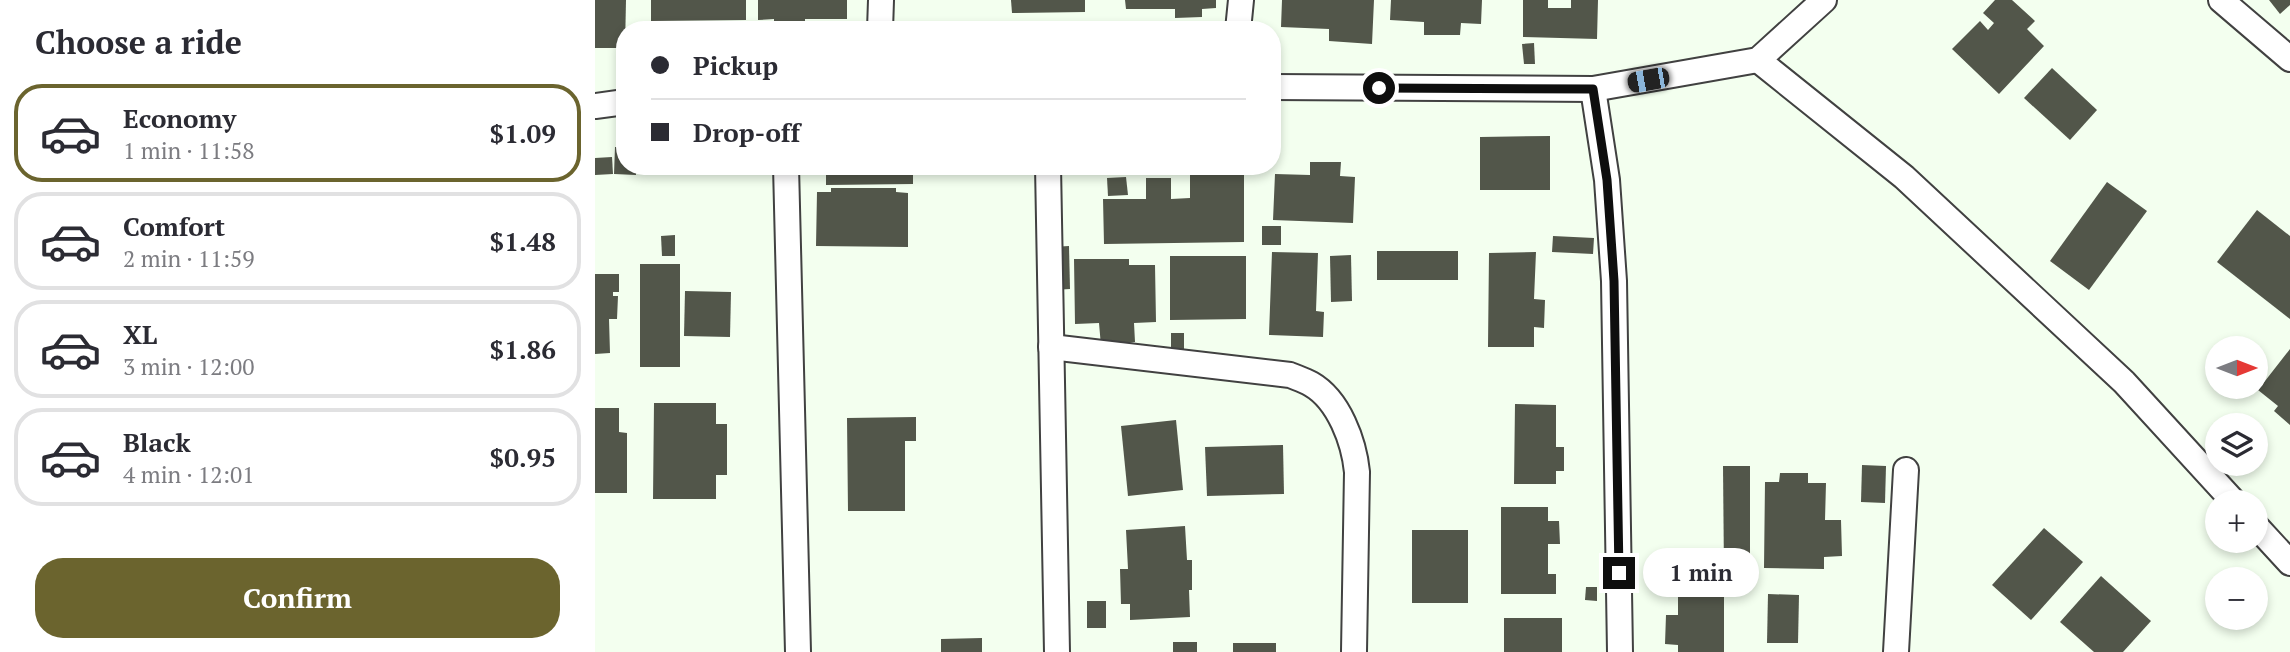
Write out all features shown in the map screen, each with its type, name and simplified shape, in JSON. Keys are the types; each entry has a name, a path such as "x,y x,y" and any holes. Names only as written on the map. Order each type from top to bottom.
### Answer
{"street":[{"path":"880,21 881,0"},
{"path":"1239,21 1241,0"},
{"path":"1281,87 1593,89 1758,60 1824,0"},
{"path":"2221,0 2290,59"},
{"path":"1758,60 1904,177 2124,382 2223,490"},
{"path":"1593,89 1607,180 1614,281 1621,652"},
{"path":"595,106 616,103"},
{"path":"786,175 798,652"},
{"path":"1048,175 1057,652"},
{"path":"1051,347 1290,375 1313,384 1326,397 1349,433 1355,452 1354,652"},
{"path":"1895,652 1906,470"},
{"path":"2268,539 2290,563"}],"building":[{"path":"595,0 626,0 626,21 616,21 616,48 595,48"},
{"path":"651,0 746,0 746,20 651,21"},
{"path":"758,0 847,0 847,19 758,20"},
{"path":"1011,0 1085,0 1085,12 1012,13"},
{"path":"1125,0 1216,0 1216,8 1202,9 1202,17 1175,18 1175,9 1126,9"},
{"path":"1282,0 1374,0 1372,44 1329,41 1329,29 1281,27"},
{"path":"1391,0 1482,0 1481,24 1461,23 1460,35 1424,35 1424,22 1390,20"},
{"path":"1523,0 1548,0 1548,8 1571,8 1571,0 1598,0 1597,39 1523,37"},
{"path":"1995,0 2012,0 2035,21 2027,29 2044,46 1999,94 1952,49 1980,21 1988,30 1994,23 1983,13"},
{"path":"2269,0 2290,0 2290,5 2280,14"},
{"path":"1534,43 1535,64 1524,64 1522,44"},
{"path":"2052,68 2097,110 2070,140 2024,98"},
{"path":"1550,136 1550,190 1480,190 1480,137"},
{"path":"615,147 616,147 616,174"},
{"path":"612,157 613,174 595,175 595,158"},
{"path":"1310,162 1341,162 1340,176 1355,177 1353,223 1273,220 1275,175 1310,175"},
{"path":"826,175 913,175 913,184 826,185"},
{"path":"1190,175 1244,175 1244,242 1104,244 1103,199 1146,199 1146,178 1171,178 1171,199 1190,198"},
{"path":"1126,177 1128,195 1108,196 1107,178"},
{"path":"2107,182 2147,211 2089,290 2050,261"},
{"path":"831,188 896,188 896,192 908,193 908,247 816,246 817,192 831,192"},
{"path":"2257,210 2290,236 2290,319 2217,262"},
{"path":"1262,226 1281,226 1281,245 1262,245"},
{"path":"675,235 675,256 662,256 661,236"},
{"path":"1553,236 1594,238 1593,254 1552,252"},
{"path":"1069,246 1070,289 1053,290 1052,247"},
{"path":"1377,251 1458,251 1458,280 1377,280"},
{"path":"1272,252 1318,253 1316,311 1324,312 1323,337 1269,335"},
{"path":"1536,252 1534,299 1545,300 1544,328 1534,327 1534,347 1488,347 1489,253"},
{"path":"1351,255 1352,301 1331,302 1330,256"},
{"path":"1170,256 1246,256 1246,319 1170,320"},
{"path":"1074,259 1129,259 1129,265 1155,265 1156,322 1134,323 1135,342 1101,346 1099,323 1075,324"},
{"path":"640,264 680,264 680,367 640,367"},
{"path":"595,274 619,274 619,292 613,292 613,296 618,296 617,319 609,319 610,353 595,354"},
{"path":"685,291 731,292 730,337 684,336"},
{"path":"1171,333 1184,333 1184,357 1171,357"},
{"path":"2290,349 2290,425 2274,411 2278,406 2268,398 2268,377"},
{"path":"654,403 716,403 716,424 727,424 727,475 716,475 716,499 653,499"},
{"path":"1515,404 1556,405 1556,447 1564,447 1564,471 1556,471 1556,484 1514,484"},
{"path":"595,408 619,408 619,432 627,433 627,493 595,493"},
{"path":"916,417 916,441 905,441 905,511 848,511 847,418"},
{"path":"1176,420 1183,490 1128,496 1121,426"},
{"path":"1283,445 1284,494 1207,496 1205,447"},
{"path":"1862,465 1886,466 1885,503 1861,502"},
{"path":"1723,466 1750,466 1750,573 1724,573"},
{"path":"1780,473 1808,473 1808,483 1826,483 1825,520 1841,520 1842,556 1824,557 1824,569 1764,568 1765,482 1779,482"},
{"path":"1501,507 1548,507 1548,521 1559,521 1560,544 1548,544 1548,574 1556,574 1556,594 1501,594"},
{"path":"1185,526 1187,560 1192,560 1190,617 1130,620 1130,604 1121,604 1120,569 1128,569 1126,530"},
{"path":"2044,528 2083,562 2031,620 1992,585"},
{"path":"1412,530 1468,530 1468,603 1412,603"},
{"path":"2101,576 2151,621 2123,652 2094,652 2060,622"},
{"path":"1586,587 1597,587 1597,601 1585,600"},
{"path":"1768,594 1799,595 1798,643 1767,643"},
{"path":"1678,597 1724,597 1724,652 1678,652 1678,645 1665,644 1666,615 1678,615"},
{"path":"1087,601 1106,601 1106,628 1087,628"},
{"path":"1504,618 1562,618 1562,652 1504,652"},
{"path":"982,638 982,652 941,652 941,639"},
{"path":"1173,642 1197,642 1197,652 1173,652"},
{"path":"1233,643 1276,643 1276,652 1233,652"}],"route":[{"path":"1379,88 1593,89 1607,180 1614,281 1619,573"}]}
